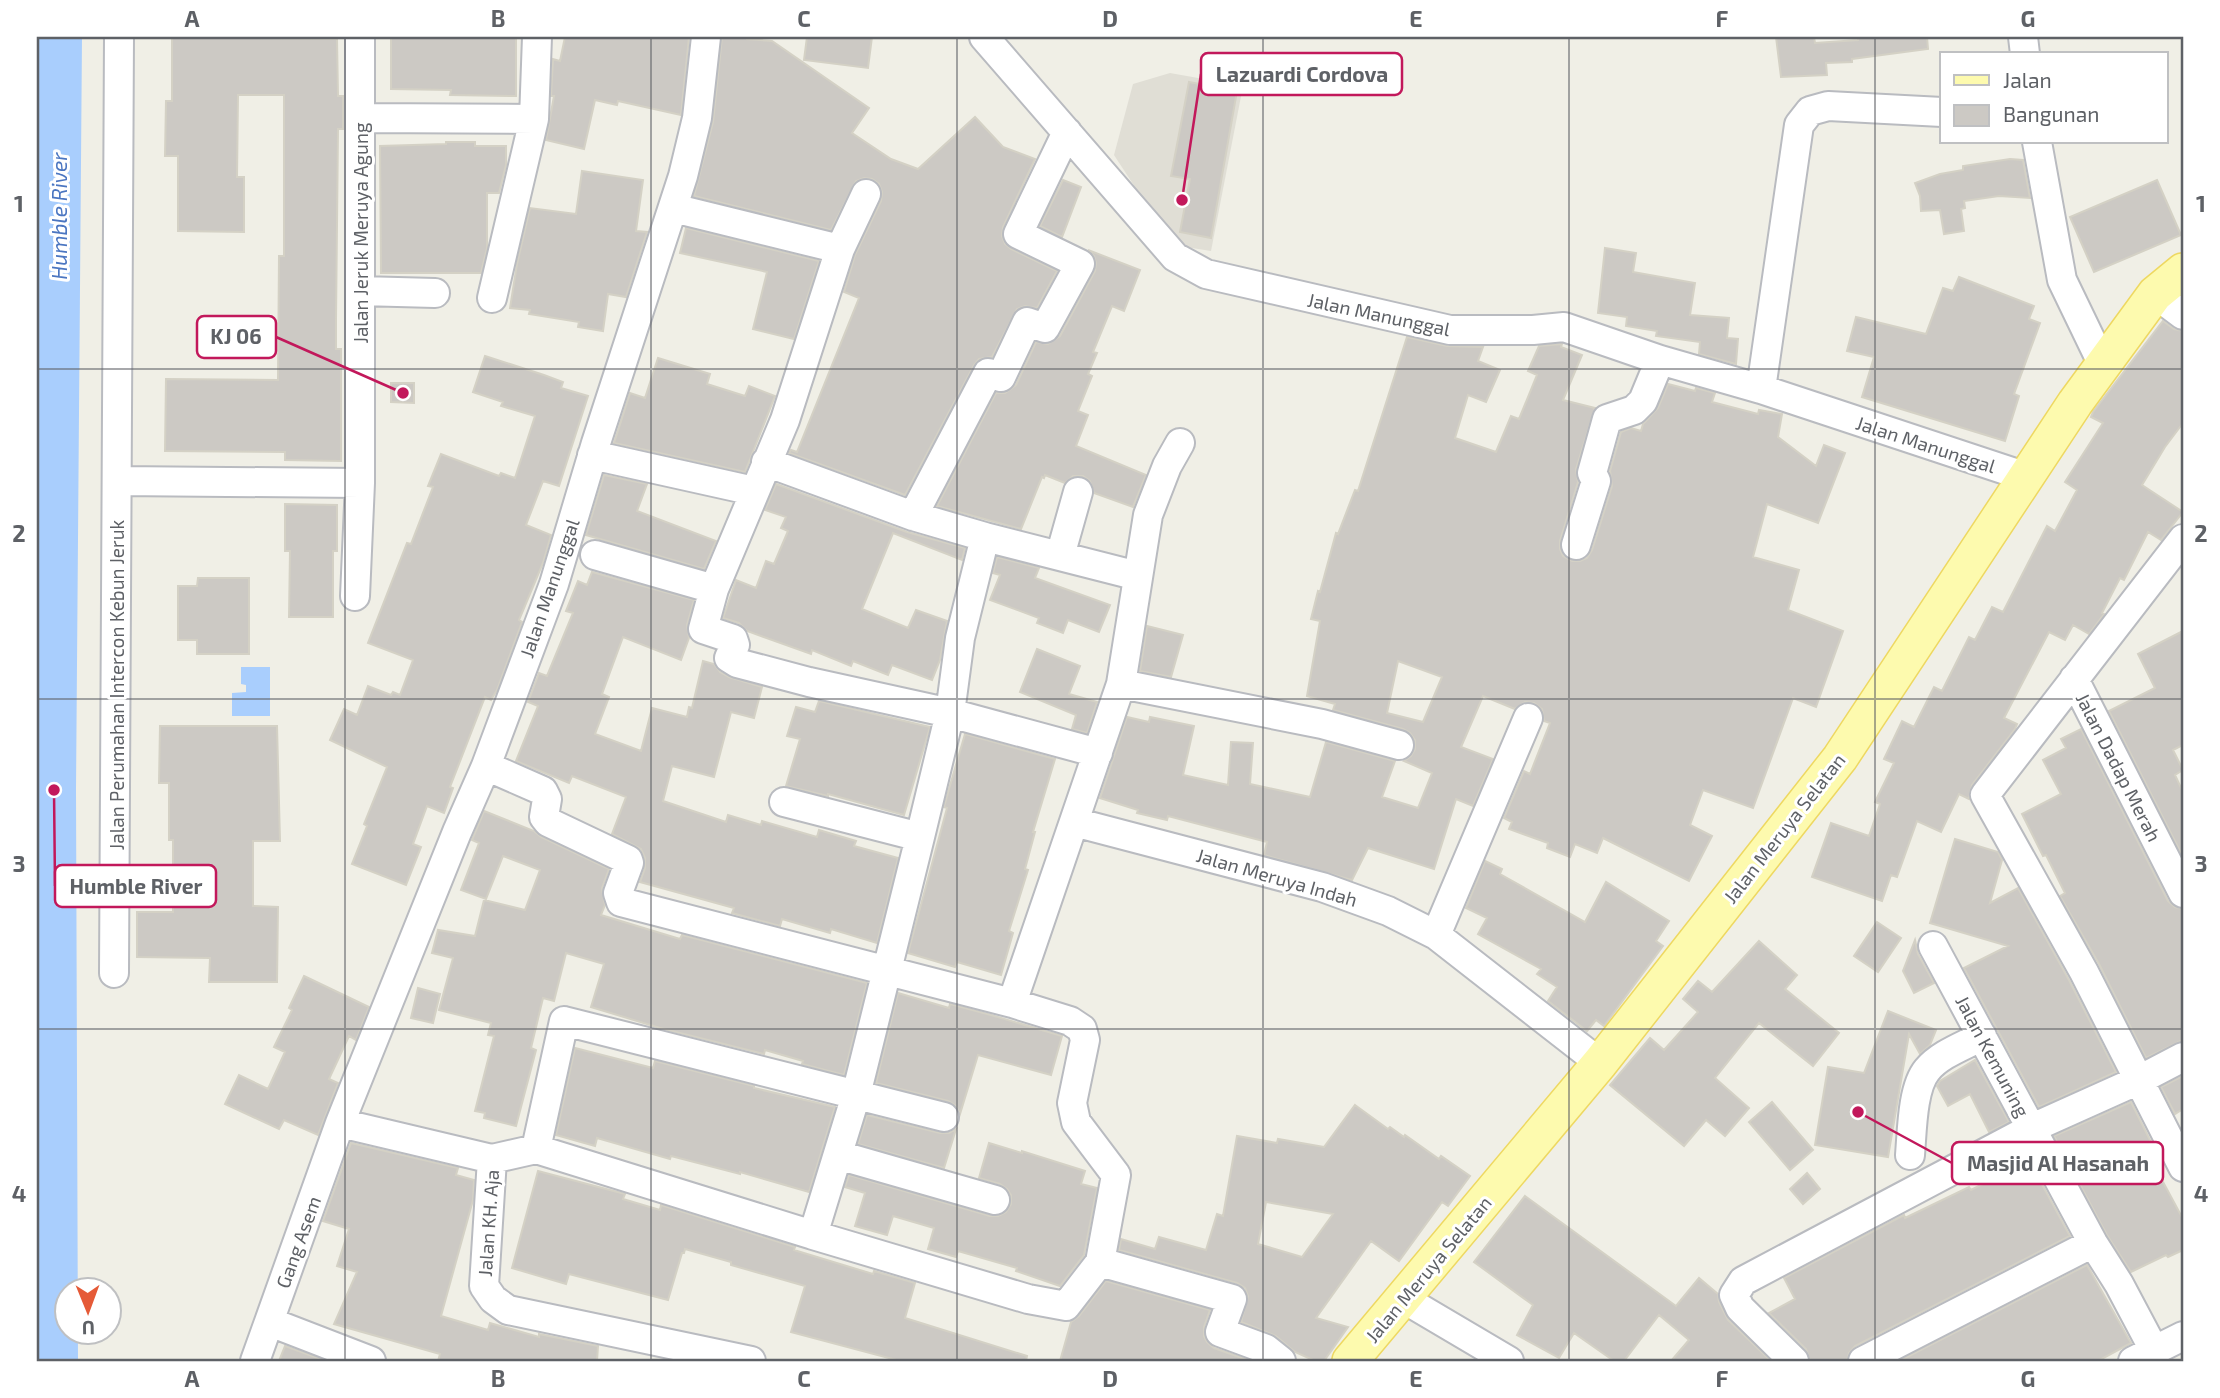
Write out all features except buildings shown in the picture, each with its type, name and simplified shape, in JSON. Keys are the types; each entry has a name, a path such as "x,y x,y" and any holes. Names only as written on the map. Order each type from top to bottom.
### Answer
{"main road":[{"name":"Jalan Meruya Selatan","path":"1350,1361 1600,1063 1840,758 2103,365 2155,294 2183,271"}],"street":[{"name":"Jalan Perumahan Intercon Kebun Jeruk","path":"114,973 119,37"},
{"name":"Jalan Jeruk Meruya Agung","path":"355,596 360,483 360,37"},
{"path":"492,298 534,119 537,37"},
{"name":"Jalan Manunggal","path":"340,1123 486,766 554,584 683,176 697,118 706,37"},
{"name":"Jalan Manunggal","path":"984,37 1175,257 1206,274 1450,330 1533,330 1564,327 2027,477"},
{"path":"1761,390 1799,125 1810,111 1828,106 1940,112"},
{"path":"360,118 534,119"},
{"path":"913,516 988,373 1001,377 1027,322 1045,328 1080,264 1018,234 1067,132"},
{"path":"2036,144 2062,280 2103,365"},
{"path":"866,194 840,249 785,420 714,589 703,629 733,639 735,645 729,658 737,663 950,713 1098,754"},
{"path":"673,208 840,249"},
{"path":"360,290 435,293"},
{"path":"2155,294 2183,315"},
{"path":"1576,545 1596,481 1592,473 1607,419 1634,410 1643,401 1660,360"},
{"path":"1012,1003 1121,684 1149,515 1167,466 1180,443"},
{"path":"593,455 754,491"},
{"path":"766,462 913,516 1138,576"},
{"path":"118,481 360,483"},
{"path":"1060,556 1078,492"},
{"path":"813,1235 856,1095 920,837 950,713 960,638 985,537"},
{"path":"2183,539 1985,795 2060,926 2183,1167"},
{"path":"595,555 714,589"},
{"name":"Jalan Dadap Merah","path":"2074,679 2183,893"},
{"path":"1121,684 1322,724 1399,746"},
{"path":"1436,935 1528,718"},
{"path":"486,766 542,791 547,799 544,817 548,822 628,860 618,893 621,902 1012,1003 1070,1021 1082,1029 1085,1040 1072,1103 1076,1122 1116,1175 1100,1262 1066,1306 1028,1299 536,1149 492,1159"},
{"path":"784,802 920,837"},
{"name":"Jalan Meruya Indah","path":"1074,821 1322,887 1388,911 1436,935 1600,1063"},
{"name":"Jalan Kemuning","path":"1933,946 2093,1243 2119,1284 2143,1356"},
{"path":"536,1149 564,1021 944,1117"},
{"path":"1910,1155 1917,1093 1925,1071 1982,1036"},
{"path":"1794,1361 1740,1308 1734,1295 1743,1281 2032,1128 2183,1057"},
{"name":"Jalan KH. Aja","path":"340,1123 492,1159 484,1286 493,1299 508,1310 751,1361"},
{"name":"Gang Asem","path":"255,1361 340,1123"},
{"path":"838,1155 995,1200"},
{"path":"1863,1361 2093,1243"},
{"path":"1100,1262 1232,1299 1220,1332 1266,1349 1281,1361"},
{"path":"1404,1299 1509,1361"},
{"path":"270,1322 371,1361"},
{"path":"2143,1356 2183,1336"}],"shaded area":[{"path":"1170,73 1243,86 1211,251 1173,245 1114,155 1133,84"}],"water":[{"path":"241,667 270,667 270,716 232,716 232,693 246,692 246,685 241,684"}],"waterway":[{"name":"Humble River","path":"56,1361 54,790 60,37"}],"place":[{"name":"Lazuardi Cordova","path":"1182,200"},
{"name":"KJ 06","path":"403,393"},
{"name":"Humble River","path":"54,790"},
{"name":"Masjid Al Hasanah","path":"1858,1112"}]}
